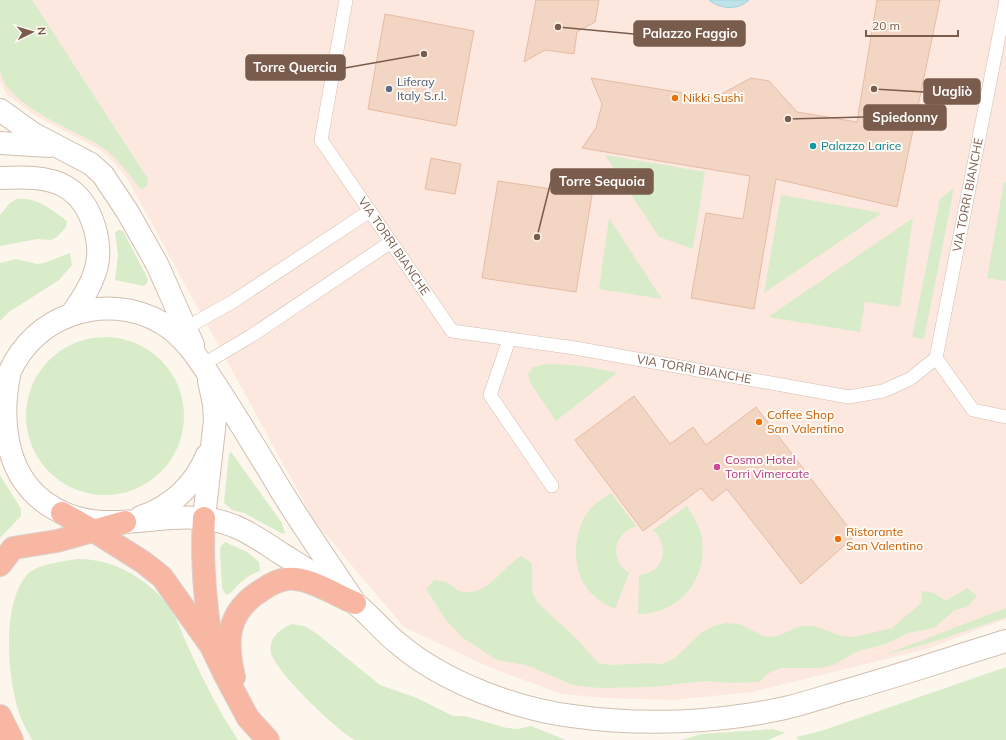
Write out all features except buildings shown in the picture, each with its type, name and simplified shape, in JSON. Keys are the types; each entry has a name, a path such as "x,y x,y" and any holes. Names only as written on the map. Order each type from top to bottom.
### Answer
{"highway":[{"path":"62,513 143,562 162,577 212,646 225,675 248,718 268,740"},
{"path":"204,518 204,587 212,646"},
{"path":"0,565 13,548 57,541 124,522"},
{"path":"248,718 229,658 233,621 239,608 247,599 272,583 287,579 308,582 355,604"},
{"path":"0,716 12,740"}],"street":[{"path":"0,110 32,133 91,164 103,175 114,190 157,264 208,378 213,398 214,427 204,518"},
{"path":"0,143 57,146"},
{"path":"0,178 43,180 66,187 76,195 90,216 95,230 97,243 97,264 95,274 86,294 71,315"},
{"path":"355,604 202,365 189,346 179,335 150,316 116,308 89,310 54,322 41,331 22,351 7,379 1,408 4,440 9,458 17,472 35,495 62,513 86,521 106,523 204,518 218,520 247,532 355,604 402,647 452,679 506,702 570,716 637,721 711,719 785,708 1006,641"},
{"path":"124,522 157,511 181,494 193,480 204,462 210,447 214,427"}],"lane":[{"name":"VIA TORRI BIANCHE","path":"346,0 321,140 452,330 509,340 575,348 849,397 883,391 910,379 936,358 1006,0"},
{"path":"186,328 232,302 370,210"},
{"path":"202,365 251,336 391,242"},
{"path":"509,340 490,395 552,486"},
{"path":"936,358 973,410 1006,417"}],"shaded area":[{"path":"0,0 1006,0 1006,619 927,649 752,692 674,700 605,698 562,694 491,668 404,627 315,522 128,180 114,162 99,149 38,117 7,95 0,81"}],"green space":[{"path":"0,0 32,0 148,179 147,186 141,190 108,151 27,105 14,94 5,83 0,70"},
{"path":"605,155 705,172 693,249 659,237"},
{"path":"1004,182 1006,182 1006,281 987,278"},
{"path":"954,188 924,339 912,337 940,199"},
{"path":"781,195 882,213 764,293"},
{"path":"17,199 31,200 44,205 67,221 66,227 57,237 51,240 37,239 0,246 0,215 10,203"},
{"path":"609,218 662,299 599,289"},
{"path":"913,218 900,307 865,302 860,332 768,317"},
{"path":"118,230 123,231 148,279 144,286 115,280 118,255 115,233"},
{"path":"70,253 72,265 59,280 9,312 0,321 0,263 16,259 37,264 44,263"},
{"path":"113,337 128,340 142,346 161,360 171,372 181,393 184,416 181,439 171,460 161,472 149,482 128,492 113,495 97,495 82,492 61,482 49,472 39,460 27,432 26,408 29,393 39,372 49,360 61,350 89,338"},
{"path":"546,364 582,366 617,373 556,421 531,384 528,374 533,367"},
{"path":"231,452 282,523 285,534 244,513 232,510 224,503 229,454"},
{"path":"0,475 21,509 21,516 0,538"},
{"path":"611,493 636,526 628,529 622,534 616,547 618,561 629,573 615,609 598,599 584,584 577,566 576,555 578,535 585,516 593,506"},
{"path":"687,506 701,533 703,549 697,578 680,600 668,607 654,612 638,614 639,575 648,573 655,569 662,558 662,544 653,530"},
{"path":"225,542 247,552 259,562 260,571 246,578 232,592 226,595 222,588 220,550 221,546"},
{"path":"521,556 532,563 532,591 538,603 579,641 598,663 611,665 649,663 662,664 674,659 701,633 713,626 726,623 739,624 766,637 778,636 800,626 814,626 841,636 854,637 892,628 921,603 922,591 934,593 946,601 967,588 977,596 967,607 955,610 934,628 908,633 883,645 858,651 834,665 820,668 781,668 769,673 759,682 732,683 705,681 652,687 599,688 573,685 526,665 497,660 463,638 446,620 426,589 434,580 446,582 459,591 469,592 477,590 493,581"},
{"path":"77,559 103,562 127,571 139,578 159,595 171,609 177,620 194,661 224,718 238,740 32,740 21,718 12,684 9,642 10,621 14,601 20,585 30,572 47,565"},
{"path":"1006,608 1006,617 1004,618 927,644 884,655"},
{"path":"292,624 304,626 316,633 380,685 417,698 453,716 465,716 507,728 518,729 531,726 566,740 355,740 335,726 322,714 283,673 275,662 271,653 271,643 279,631"},
{"path":"1006,667 1006,740 799,740 796,737 821,731"},
{"path":"773,729 785,733 768,740 681,740 701,734"}],"water":[{"path":"709,0 749,0 740,6 729,8 713,3"}],"place":[{"name":"Palazzo Faggio","path":"558,27"},
{"name":"Torre Quercia","path":"424,54"},
{"name":"Liferay Italy S.r.l.","path":"389,89"},
{"name":"Uagliò","path":"874,89"},
{"name":"Nikki Sushi","path":"675,98"},
{"name":"Spiedonny","path":"788,119"},
{"name":"Palazzo Larice","path":"813,146"},
{"name":"Torre Sequoia","path":"537,237"},
{"name":"Coffee Shop San Valentino","path":"759,422"},
{"name":"Cosmo Hotel Torri Vimercate","path":"717,467"},
{"name":"Ristorante San Valentino","path":"838,539"}]}
